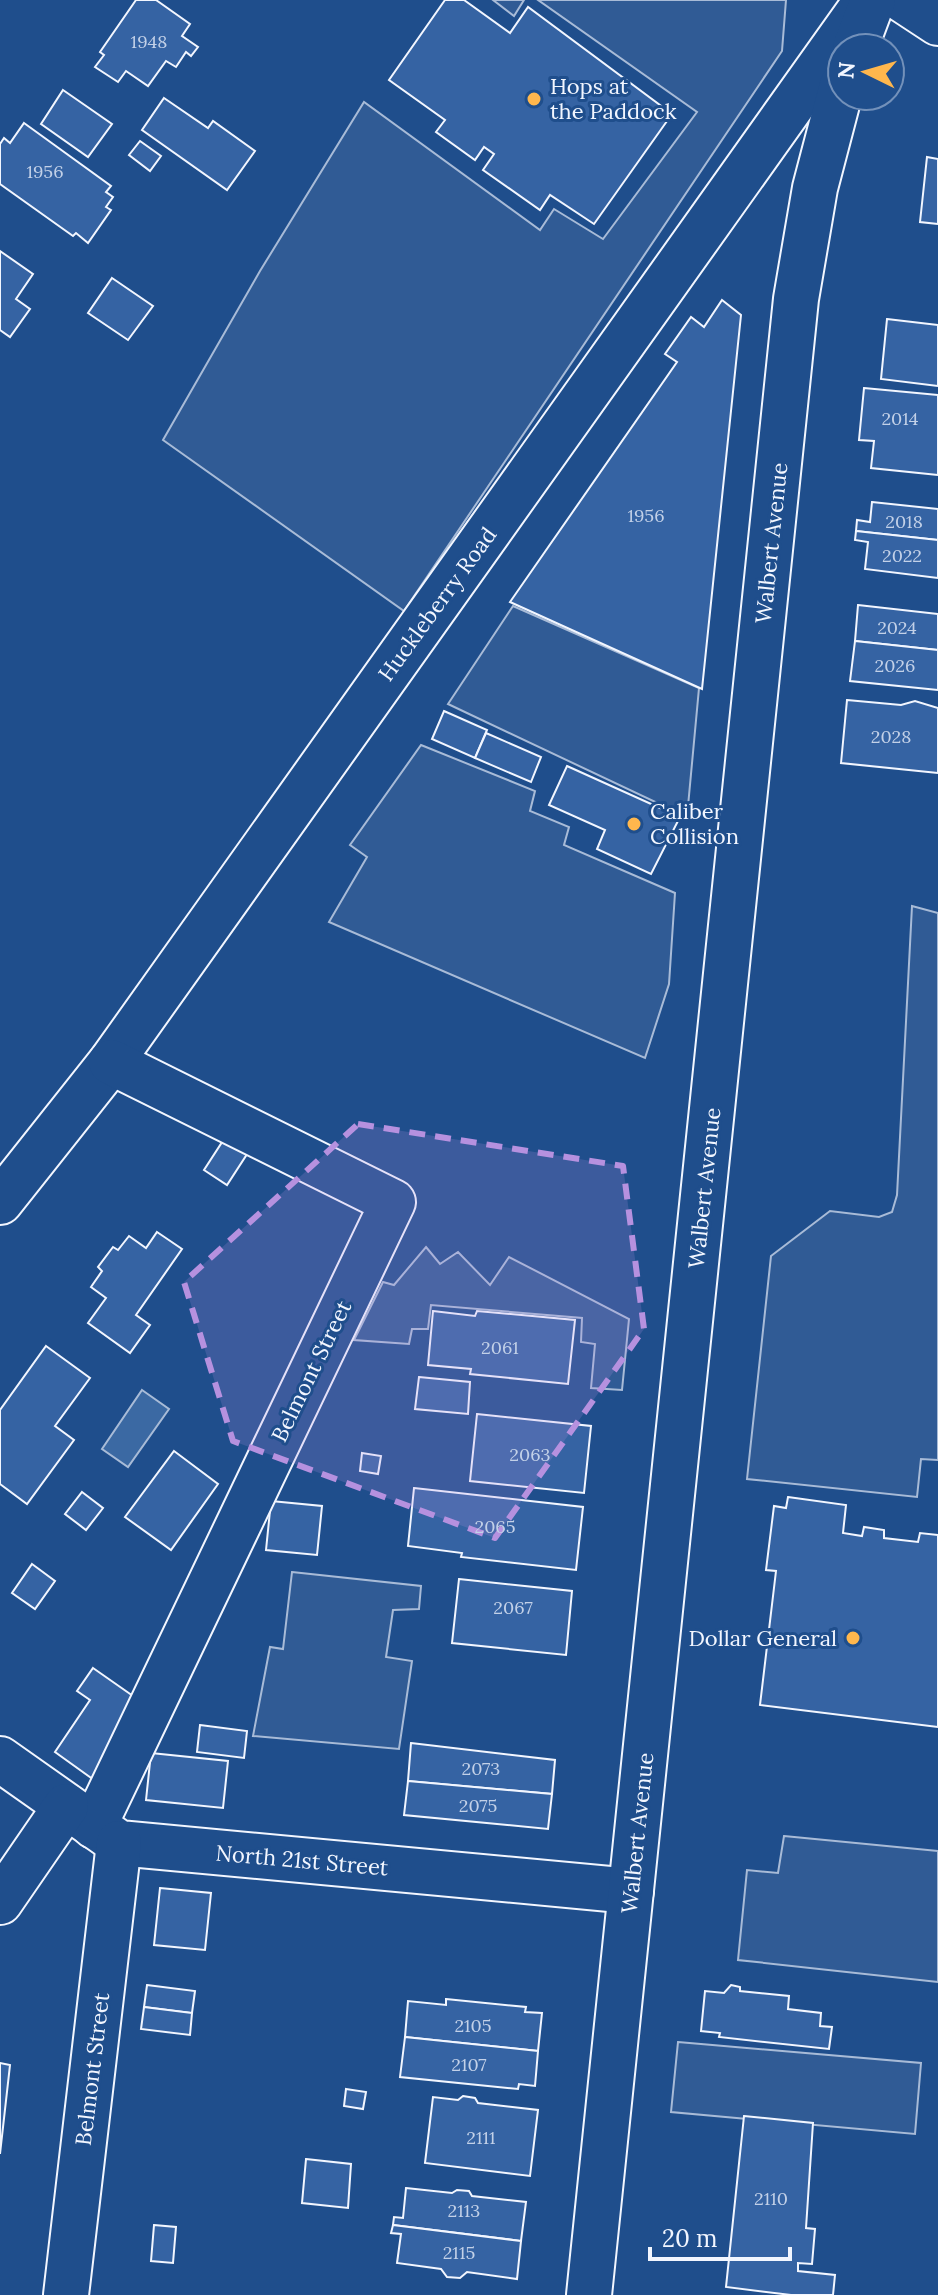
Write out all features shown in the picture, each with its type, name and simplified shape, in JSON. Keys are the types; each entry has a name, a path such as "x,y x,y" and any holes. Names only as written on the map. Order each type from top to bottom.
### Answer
{"street":[{"path":"860,32 870,0"},
{"name":"Huckleberry Road","path":"0,1202 111,1062 870,0"},
{"path":"903,0 938,23"},
{"name":"Walbert Avenue","path":"589,2295 796,299 815,188 835,112"},
{"name":"Belmont Street","path":"66,2295 93,1825 393,1202 111,1062"},
{"path":"0,1759 93,1825 0,1902"},
{"name":"North 21st Street","path":"93,1825 631,1891"}],"highlighted area":[{"path":"358,1124 623,1166 644,1329 495,1538 233,1441 184,1282"}],"shaded area":[{"path":"493,0 524,0 514,16"},
{"path":"538,0 786,0 782,51 404,611 163,440 260,271 364,102 540,230 554,209 603,239 697,112"},
{"path":"513,606 699,688 687,817 448,704"},
{"path":"421,745 535,791 530,811 569,827 564,845 675,893 669,984 645,1058 329,922 367,857 350,845"},
{"path":"912,906 938,913 938,1460 921,1459 917,1497 747,1479 771,1256 830,1211 879,1217 892,1212 897,1195"},
{"path":"426,1247 440,1264 458,1252 490,1285 509,1257 629,1319 622,1390 591,1388 595,1344 581,1342 582,1318 431,1305 428,1329 412,1329 409,1344 354,1340 383,1282 394,1285"},
{"path":"142,1390 169,1409 128,1467 102,1449"},
{"path":"292,1572 421,1586 419,1609 393,1610 386,1657 412,1661 399,1749 253,1736 270,1647 283,1649"},
{"path":"784,1836 938,1851 938,1982 738,1960 747,1870 778,1873"},
{"path":"678,2042 921,2063 915,2134 671,2112"}],"building":[{"path":"136,0 156,0 190,24 182,36 198,47 191,56 186,52 176,67 166,61 148,86 126,71 118,82 95,67 104,55 100,52"},
{"name":"Hops at the Paddock","path":"445,0 464,0 510,33 528,7 672,114 594,224 550,195 540,210 483,170 494,154 484,147 475,160 436,132 445,120 389,80"},
{"path":"63,90 112,124 88,157 41,124"},
{"path":"164,98 208,128 213,121 255,151 227,190 142,130"},
{"path":"24,123 111,186 106,192 113,197 106,207 111,210 88,243 76,233 73,236 0,184 0,144 4,138 10,143"},
{"path":"140,141 161,156 150,171 129,155"},
{"path":"927,157 938,159 938,224 920,222"},
{"path":"0,251 33,274 16,299 30,309 10,337 0,330"},
{"path":"112,278 153,306 128,340 88,313"},
{"path":"722,300 741,315 702,689 510,602 677,362 665,354 691,317 704,327"},
{"path":"887,319 938,325 938,386 881,379"},
{"path":"864,388 938,395 938,475 871,468 874,441 859,440"},
{"path":"872,502 938,509 938,540 856,531 857,520 870,522"},
{"path":"856,531 938,540 938,578 865,569 868,542 855,540"},
{"path":"858,605 938,614 938,650 855,641"},
{"path":"855,641 938,650 938,690 850,681"},
{"path":"847,700 901,705 915,701 938,708 938,773 841,763"},
{"path":"444,711 487,730 475,758 432,739"},
{"path":"486,733 541,757 531,782 475,758"},
{"name":"Caliber Collision","path":"567,766 680,817 651,874 597,849 605,830 549,805"},
{"path":"228,1133 251,1148 227,1185 204,1170"},
{"path":"157,1232 182,1249 136,1315 150,1325 130,1353 88,1323 106,1298 91,1287 102,1271 98,1267 113,1247 118,1250 129,1236 146,1248"},
{"path":"433,1311 475,1316 477,1311 575,1320 568,1384 470,1374 471,1369 428,1365"},
{"path":"46,1346 90,1378 55,1426 74,1440 27,1504 0,1484 0,1410"},
{"path":"419,1377 470,1382 468,1414 415,1409"},
{"path":"477,1414 591,1426 584,1493 470,1481"},
{"path":"174,1451 218,1484 171,1550 125,1517"},
{"path":"362,1453 381,1456 378,1474 360,1471"},
{"path":"414,1488 583,1507 576,1570 461,1557 462,1553 408,1546"},
{"path":"82,1492 103,1508 86,1530 65,1514"},
{"name":"Dollar General","path":"788,1497 846,1505 843,1533 862,1536 864,1527 884,1530 884,1538 918,1542 920,1533 938,1535 938,1727 760,1705 776,1571 766,1570 774,1506 786,1508"},
{"path":"271,1501 322,1506 317,1555 266,1550"},
{"path":"32,1564 55,1581 35,1609 12,1593"},
{"path":"459,1579 572,1591 566,1655 452,1643"},
{"path":"93,1668 143,1703 94,1780 55,1752 90,1700 77,1691"},
{"path":"200,1725 247,1731 244,1758 197,1752"},
{"path":"411,1743 555,1760 552,1794 408,1781"},
{"path":"151,1753 228,1761 223,1808 146,1800"},
{"path":"408,1781 552,1794 548,1829 404,1815"},
{"path":"160,1888 211,1893 205,1950 154,1945"},
{"path":"147,1985 195,1991 192,2013 144,2007"},
{"path":"731,1985 740,1987 740,1991 789,1996 788,2009 821,2013 820,2026 832,2027 829,2049 719,2037 720,2033 701,2031 705,1991 724,1993"},
{"path":"446,1999 526,2007 525,2012 542,2013 538,2051 405,2037 408,2001 446,2005"},
{"path":"144,2007 192,2013 190,2035 141,2029"},
{"path":"405,2037 538,2051 535,2086 519,2084 518,2089 400,2077"},
{"path":"0,2063 10,2065 0,2154"},
{"path":"346,2089 366,2092 363,2109 344,2106"},
{"path":"463,2096 475,2098 478,2103 538,2110 530,2176 425,2163 433,2097 458,2100"},
{"path":"744,2116 813,2123 806,2228 815,2229 812,2264 798,2263 798,2271 835,2275 833,2295 791,2295 726,2287"},
{"path":"306,2159 351,2164 348,2208 302,2203"},
{"path":"406,2188 452,2193 469,2191 472,2196 526,2202 521,2241 393,2225 394,2217 403,2218"},
{"path":"154,2225 176,2227 173,2263 151,2261"},
{"path":"393,2225 521,2241 517,2279 467,2272 460,2278 447,2277 441,2269 397,2263 401,2234 391,2233"}],"place":[{"name":"Hops at the Paddock","path":"534,99"},
{"name":"Caliber Collision","path":"634,824"},
{"name":"Dollar General","path":"853,1638"}]}
